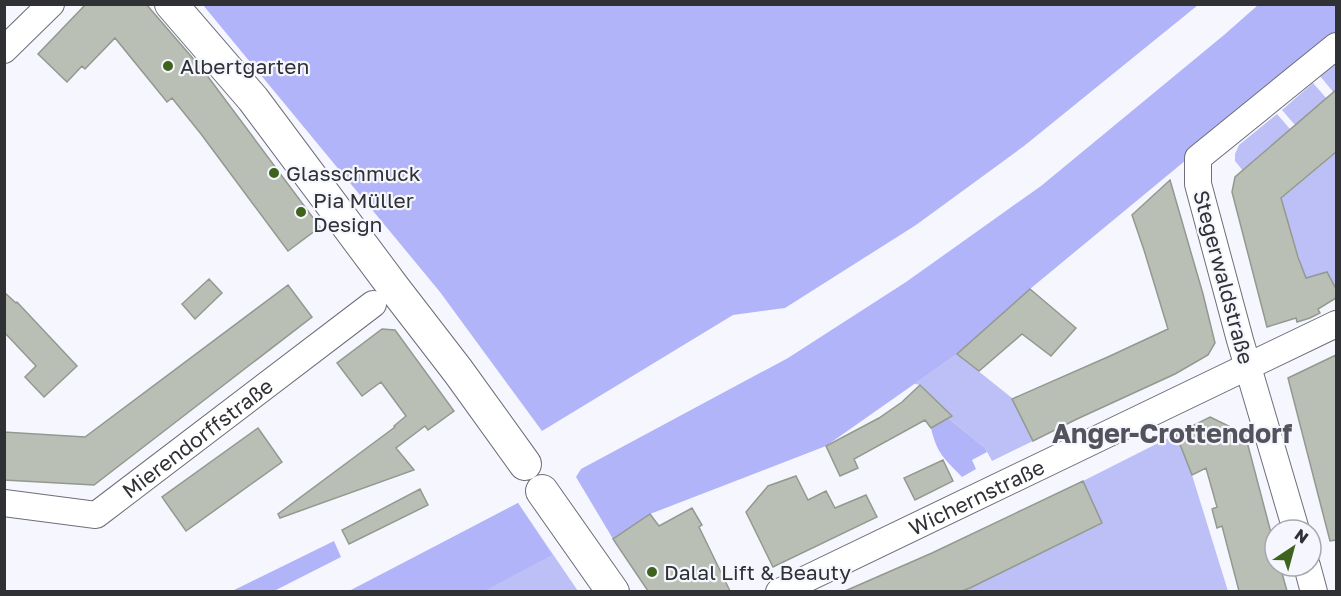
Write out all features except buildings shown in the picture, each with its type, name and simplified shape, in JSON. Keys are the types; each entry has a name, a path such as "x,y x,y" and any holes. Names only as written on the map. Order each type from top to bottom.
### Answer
{"street":[{"path":"4,50 51,4"},
{"path":"171,4 253,99 458,371 525,464"},
{"name":"Stegerwaldstraße","path":"1292,518 1198,184 1198,158 1336,46"},
{"name":"Mierendorffstraße","path":"4,503 96,515 374,304"},
{"name":"Wichernstraße","path":"779,591 1336,324"},
{"path":"542,491 613,591"}],"shaded area":[{"path":"203,5 1198,5 1024,146 916,225 785,308 733,315 542,431 440,292"},
{"path":"1258,5 1336,5 1336,36 1030,289 957,354 826,446 650,514 613,539 576,477 581,469 788,358 906,282 1041,186"},
{"path":"1336,63 1336,91 1334,93 1320,76"},
{"path":"1313,83 1327,99 1295,125 1282,110"},
{"path":"1277,114 1290,129 1243,171 1235,161 1239,145"},
{"path":"1336,152 1336,289 1327,273 1306,278 1278,201"},
{"path":"957,354 1012,398 1033,441 992,461 985,448 948,418 943,408 921,385 914,384"},
{"path":"948,418 987,452 972,460 976,469 962,477 946,460 933,437 931,428"},
{"path":"1176,434 1192,475 1228,591 963,592 1102,523 1083,481"},
{"path":"518,503 578,591 349,592"},
{"path":"518,503 552,555 484,591 349,591"},
{"path":"334,541 341,557 274,591 232,591"}],"place":[{"name":"Albertgarten","path":"168,66"},
{"name":"Glasschmuck","path":"274,173"},
{"name":"Pia Müller Design","path":"301,212"},
{"name":"Dalal Lift & Beauty","path":"652,572"}],"district":[{"name":"Anger-Crottendorf","path":"1172,433"}]}
